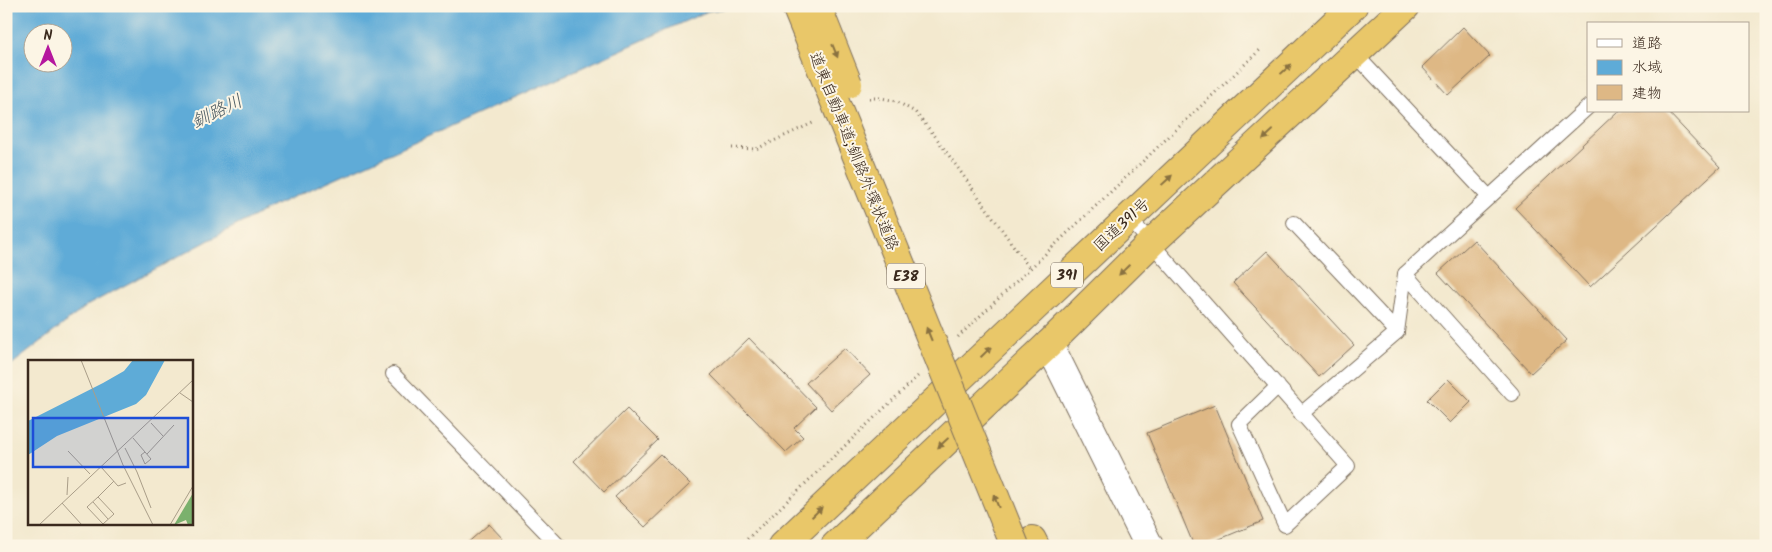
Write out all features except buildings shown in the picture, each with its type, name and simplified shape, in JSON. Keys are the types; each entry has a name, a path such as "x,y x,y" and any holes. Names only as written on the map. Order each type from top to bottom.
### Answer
{"highway":[{"name":"道東自動車道;釧路外環状道路","path":"796,6 1027,544"},
{"name":"道東自動車道;釧路外環状道路","path":"817,6 1027,544"},
{"name":"国道391号","path":"782,546 1353,6"},
{"name":"391","path":"835,546 1049,344 1151,243 1406,6"}],"street":[{"path":"1049,344 1148,546"}],"lane":[{"path":"1355,54 1489,197"},
{"path":"1301,414 1396,332 1405,274 1587,108"},
{"path":"1128,217 1278,386 1301,414 1348,466 1285,525 1239,424 1278,386"},
{"path":"1294,223 1396,332"},
{"path":"1405,274 1512,394"},
{"path":"392,374 559,546"}],"path":[{"path":"952,343 1262,48"},
{"path":"860,102 869,98 881,98 896,101 915,112 1030,269"},
{"path":"732,148 756,150 817,122"},
{"path":"740,546 924,370"}],"water":[{"name":"釧路川","path":"6,6 747,6 708,11 273,206 88,305 6,369"}]}
